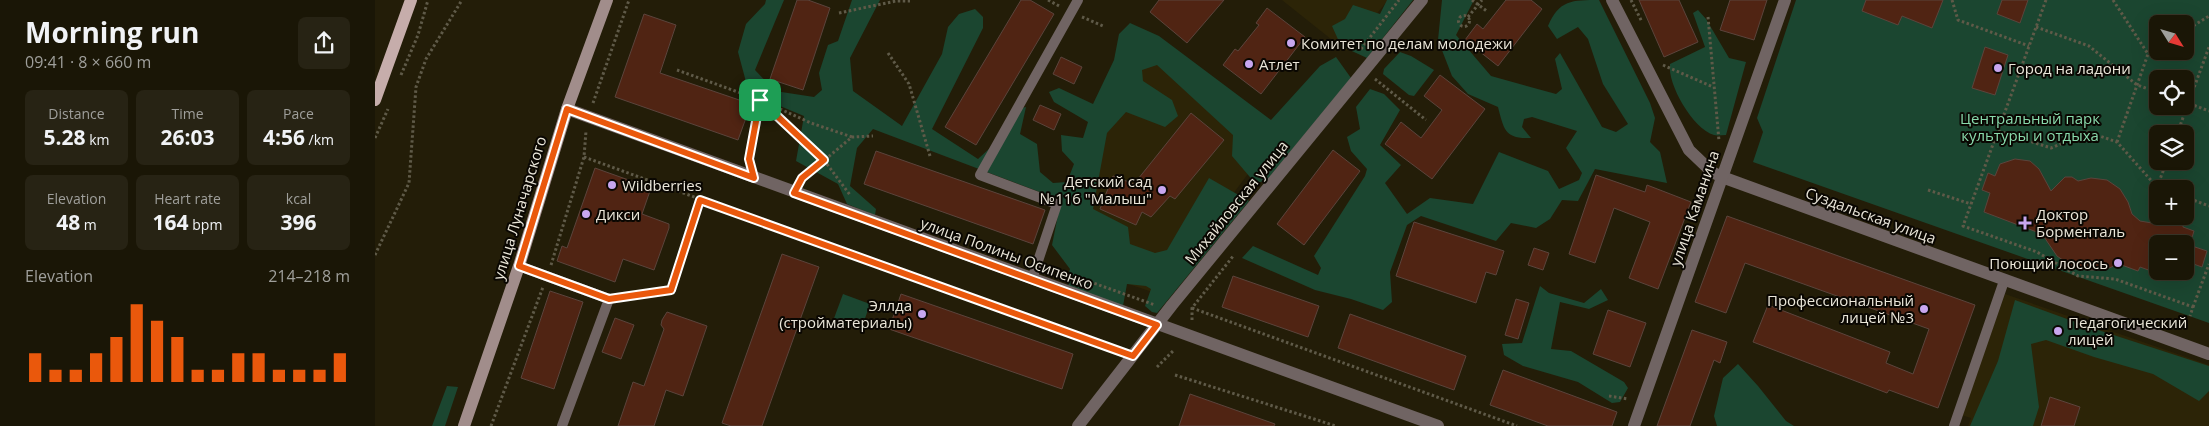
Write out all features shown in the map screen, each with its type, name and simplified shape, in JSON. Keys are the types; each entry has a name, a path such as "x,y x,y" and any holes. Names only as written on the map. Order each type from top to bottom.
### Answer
{"main road":[{"path":"375,100 411,0"},
{"name":"улица Луначарского","path":"464,426 519,266 567,109 607,0"}],"street":[{"name":"Михайловская улица","path":"1078,426 1157,325 1422,0"},
{"name":"Суздальская улица","path":"1612,0 1689,150 1712,172 2004,281 2209,354"},
{"name":"улица Каманина","path":"1634,426 1785,0"},
{"name":"улица Полины Осипенко","path":"567,109 1437,426"}],"lane":[{"path":"1032,279 1057,204 980,175 1078,0"},
{"path":"519,266 609,299 563,426"},
{"path":"1954,426 2004,281"}],"path":[{"path":"375,255 409,183 417,87 426,59 462,0"},
{"path":"491,426 547,277 584,157 587,117 629,0"},
{"path":"1472,0 1488,12"},
{"path":"1468,17 1482,0"},
{"path":"1952,0 1958,20 2029,46"},
{"path":"2046,0 1963,226 2037,252 2077,276 2115,279 2193,307"},
{"path":"2113,0 2148,54 2117,142"},
{"path":"839,13 896,1 910,1"},
{"path":"1071,12 1103,26"},
{"path":"2194,25 2209,16"},
{"path":"1708,17 1719,144"},
{"path":"2036,28 2089,46 2137,85 2149,89"},
{"path":"2194,85 2209,47"},
{"path":"888,54 909,84 930,156"},
{"path":"1662,65 1713,87"},
{"path":"677,70 760,100 811,123 852,137 873,136"},
{"path":"1364,71 1426,120"},
{"path":"760,100 824,160 850,195"},
{"path":"754,178 749,159 760,100"},
{"path":"2194,106 2209,111"},
{"path":"1998,132 2051,148 2088,132 2117,142 2152,180"},
{"path":"794,193 802,178 852,137"},
{"path":"584,157 1133,356"},
{"path":"1928,190 1971,204"},
{"path":"609,299 671,290 700,200"},
{"path":"2194,200 2209,206"},
{"path":"2191,316 2209,264"},
{"path":"1192,320 1192,308 1517,426"},
{"path":"1157,367 1174,350"},
{"path":"1175,375 1336,426"},
{"path":"1625,408 1631,392"},
{"path":"1609,396 1643,401"}],"shaded area":[{"path":"1282,0 1388,0 1346,51"},
{"name":"Детский сад №116 \"Малыш\"","path":"1137,34 1274,139 1158,294 1064,262"},
{"name":"Педагогический лицей","path":"2005,294 2209,365 2209,426 1968,426 1971,418 1961,415"}],"green space":[{"path":"766,0 784,0 755,70 775,91 814,97 822,90 819,73 828,45 838,41 852,0 880,0 850,58 853,91 902,126 942,54 948,27 959,14 975,9 983,17 983,28 932,129 978,159 1002,137 1012,111 1026,107 1020,134 1037,144 1040,172 1053,183 1067,182 1074,164 1062,151 1061,135 1083,138 1088,122 1054,102 1049,92 1059,88 1093,104 1114,60 1119,34 1130,23 1159,36 1271,120 1320,66 1336,57 1351,78 1266,181 1255,183 1232,156 1233,135 1157,65 1142,70 1143,81 1172,100 1178,116 1165,127 1126,112 1107,133 1093,209 1128,227 1130,244 1155,253 1167,250 1209,178 1249,201 1157,313 1152,312 1145,306 1151,289 1146,286 1127,284 1123,306 1072,291 1066,280 1070,269 1052,245 1061,200 873,129 857,148 850,186 876,209 875,215 847,204 838,184 796,161 804,116 749,93 738,52 746,24 765,4"},
{"path":"1387,0 1413,0 1367,58 1341,46 1332,26 1345,19 1353,5 1380,14"},
{"path":"1442,0 1474,0 1456,35 1491,76 1556,94 1562,89 1555,59 1560,53 1602,127 1616,132 1628,124 1603,84 1588,39 1578,27 1557,39 1548,26 1552,17 1562,6 1574,1 1599,0 1650,103 1655,118 1650,142 1660,152 1667,183 1595,169 1578,201 1562,200 1550,219 1536,228 1511,223 1496,241 1421,216 1407,225 1390,272 1392,302 1383,310 1351,299 1315,290 1242,258 1253,246 1318,275 1321,268 1314,256 1365,176 1367,169 1351,151 1347,137 1360,129 1356,107 1370,89 1384,94 1400,110 1380,145 1401,165 1385,183 1407,214 1430,198 1473,204 1499,152 1548,171 1559,189 1579,180 1582,173 1566,148 1577,131 1532,117 1524,119 1522,127 1531,138 1511,135 1504,127 1498,107 1468,94 1452,76 1438,40"},
{"name":"Центральный парк культуры и отдыха","path":"1796,0 2209,0 2209,323 1753,162 1763,132 1757,118"},
{"path":"1698,10 1706,19 1729,58 1746,62 1726,135 1714,135 1698,124 1683,105 1670,73 1670,64 1705,47 1693,13"},
{"path":"1400,52 1411,56 1434,70 1414,96 1409,95 1383,74 1384,69"},
{"path":"1540,286 1549,293 1584,303 1601,289 1608,300 1589,309 1560,302 1551,349 1571,351 1624,382 1628,388 1620,402 1612,403 1578,382 1523,366 1504,355 1502,344 1522,343"},
{"path":"843,294 870,304 861,330 833,321"},
{"path":"2015,300 2089,327 2209,366 2209,391 2199,401 2153,374 2094,357 2046,340 2031,344 2039,407 2033,426 1970,426 1998,361"},
{"path":"1738,364 1786,421 1794,426 1717,426 1714,416 1723,378"},
{"path":"447,386 458,387 445,426 432,426"}],"building":[{"path":"797,0 808,0 830,8 803,90 770,79"},
{"path":"1021,0 1030,0 1054,14 976,145 945,127"},
{"path":"1159,0 1224,0 1187,43 1150,12"},
{"path":"1506,0 1531,0 1542,9 1498,66 1465,40 1477,24 1483,29"},
{"path":"1639,0 1679,0 1698,42 1664,57"},
{"path":"1730,0 1767,0 1754,40 1720,30"},
{"path":"1866,0 1943,0 1932,28 1902,16 1898,25 1862,11"},
{"path":"2002,0 2028,0 2020,23 1997,14"},
{"path":"1267,8 1305,37 1261,94 1223,65 1235,49 1238,51 1259,25 1256,23"},
{"path":"644,14 676,25 660,73 751,104 738,140 615,97"},
{"path":"1985,47 2008,55 1995,95 1972,88"},
{"path":"1061,57 1082,67 1074,84 1053,74"},
{"path":"1440,75 1485,109 1432,179 1385,144 1401,122 1421,138 1442,110 1424,96"},
{"path":"1040,105 1061,114 1054,130 1033,120"},
{"path":"1191,113 1224,140 1175,199 1170,196 1151,217 1142,212 1136,225 1100,209 1113,176 1134,184"},
{"path":"1333,150 1360,171 1304,245 1277,224"},
{"path":"876,151 1045,210 1033,244 864,184"},
{"path":"2015,159 2030,161 2039,169 2051,191 2065,177 2072,177 2078,181 2091,178 2107,180 2120,189 2128,202 2132,214 2140,221 2149,222 2149,225 2183,225 2183,227 2194,231 2193,235 2149,235 2149,270 2140,267 2138,271 2119,264 2104,270 2086,270 2073,267 2057,256 2042,234 1984,212 1990,193 1982,190 1988,173 1995,176 2000,164"},
{"path":"595,168 651,188 642,214 669,224 654,270 623,259 615,282 557,261 562,246 567,248"},
{"path":"1596,175 1645,192 1647,185 1691,202 1658,289 1629,278 1650,222 1614,208 1595,263 1569,254"},
{"name":"Профессиональный лицей №3","path":"1727,216 1975,305 1938,408 1889,390 1887,393 1753,342 1768,305 1890,352 1886,363 1913,374 1929,329 1745,263 1726,313 1695,302"},
{"path":"1414,222 1504,251 1496,275 1486,272 1476,303 1396,276"},
{"path":"2194,247 2207,251 2202,267 2194,264"},
{"path":"1534,248 1549,253 1543,270 1528,265"},
{"path":"782,254 819,267 762,426 731,426 722,423"},
{"path":"1233,276 1319,306 1308,337 1222,307"},
{"path":"550,291 583,302 554,389 521,378"},
{"path":"901,294 1073,354 1062,389 889,329"},
{"path":"1516,299 1529,303 1518,339 1505,335"},
{"path":"1608,310 1646,323 1630,367 1593,354"},
{"path":"667,312 707,326 683,396 666,390 654,426 618,426 633,382 644,386 664,329 661,325 662,320"},
{"path":"1350,314 1466,356 1454,390 1338,348"},
{"path":"615,318 634,325 621,359 602,352"},
{"path":"1692,330 1727,342 1720,363 1714,360 1690,426 1657,426"},
{"path":"1503,370 1617,412 1612,426 1548,426 1490,405"},
{"path":"1190,394 1275,424 1274,426 1179,426"},
{"path":"2050,397 2080,407 2074,426 2041,426"}],"place":[{"name":"Комитет по делам молодежи","path":"1291,43"},
{"name":"Атлет","path":"1249,64"},
{"name":"Город на ладони","path":"1998,68"},
{"name":"Wildberries","path":"612,185"},
{"name":"Детский сад №116 \"Малыш\"","path":"1162,190"},
{"name":"Дикси","path":"586,214"},
{"name":"Доктор Борменталь","path":"2025,223"},
{"name":"Поющий лосось","path":"2118,263"},
{"name":"Профессиональный лицей №3","path":"1924,309"},
{"name":"Эллда (стройматериалы)","path":"922,314"},
{"name":"Педагогический лицей","path":"2058,331"}],"route":[{"path":"760,100 824,160 802,178 794,193 1157,325 1133,356 700,200 671,290 609,299 519,266 567,109 754,178 749,159 760,100"}]}
